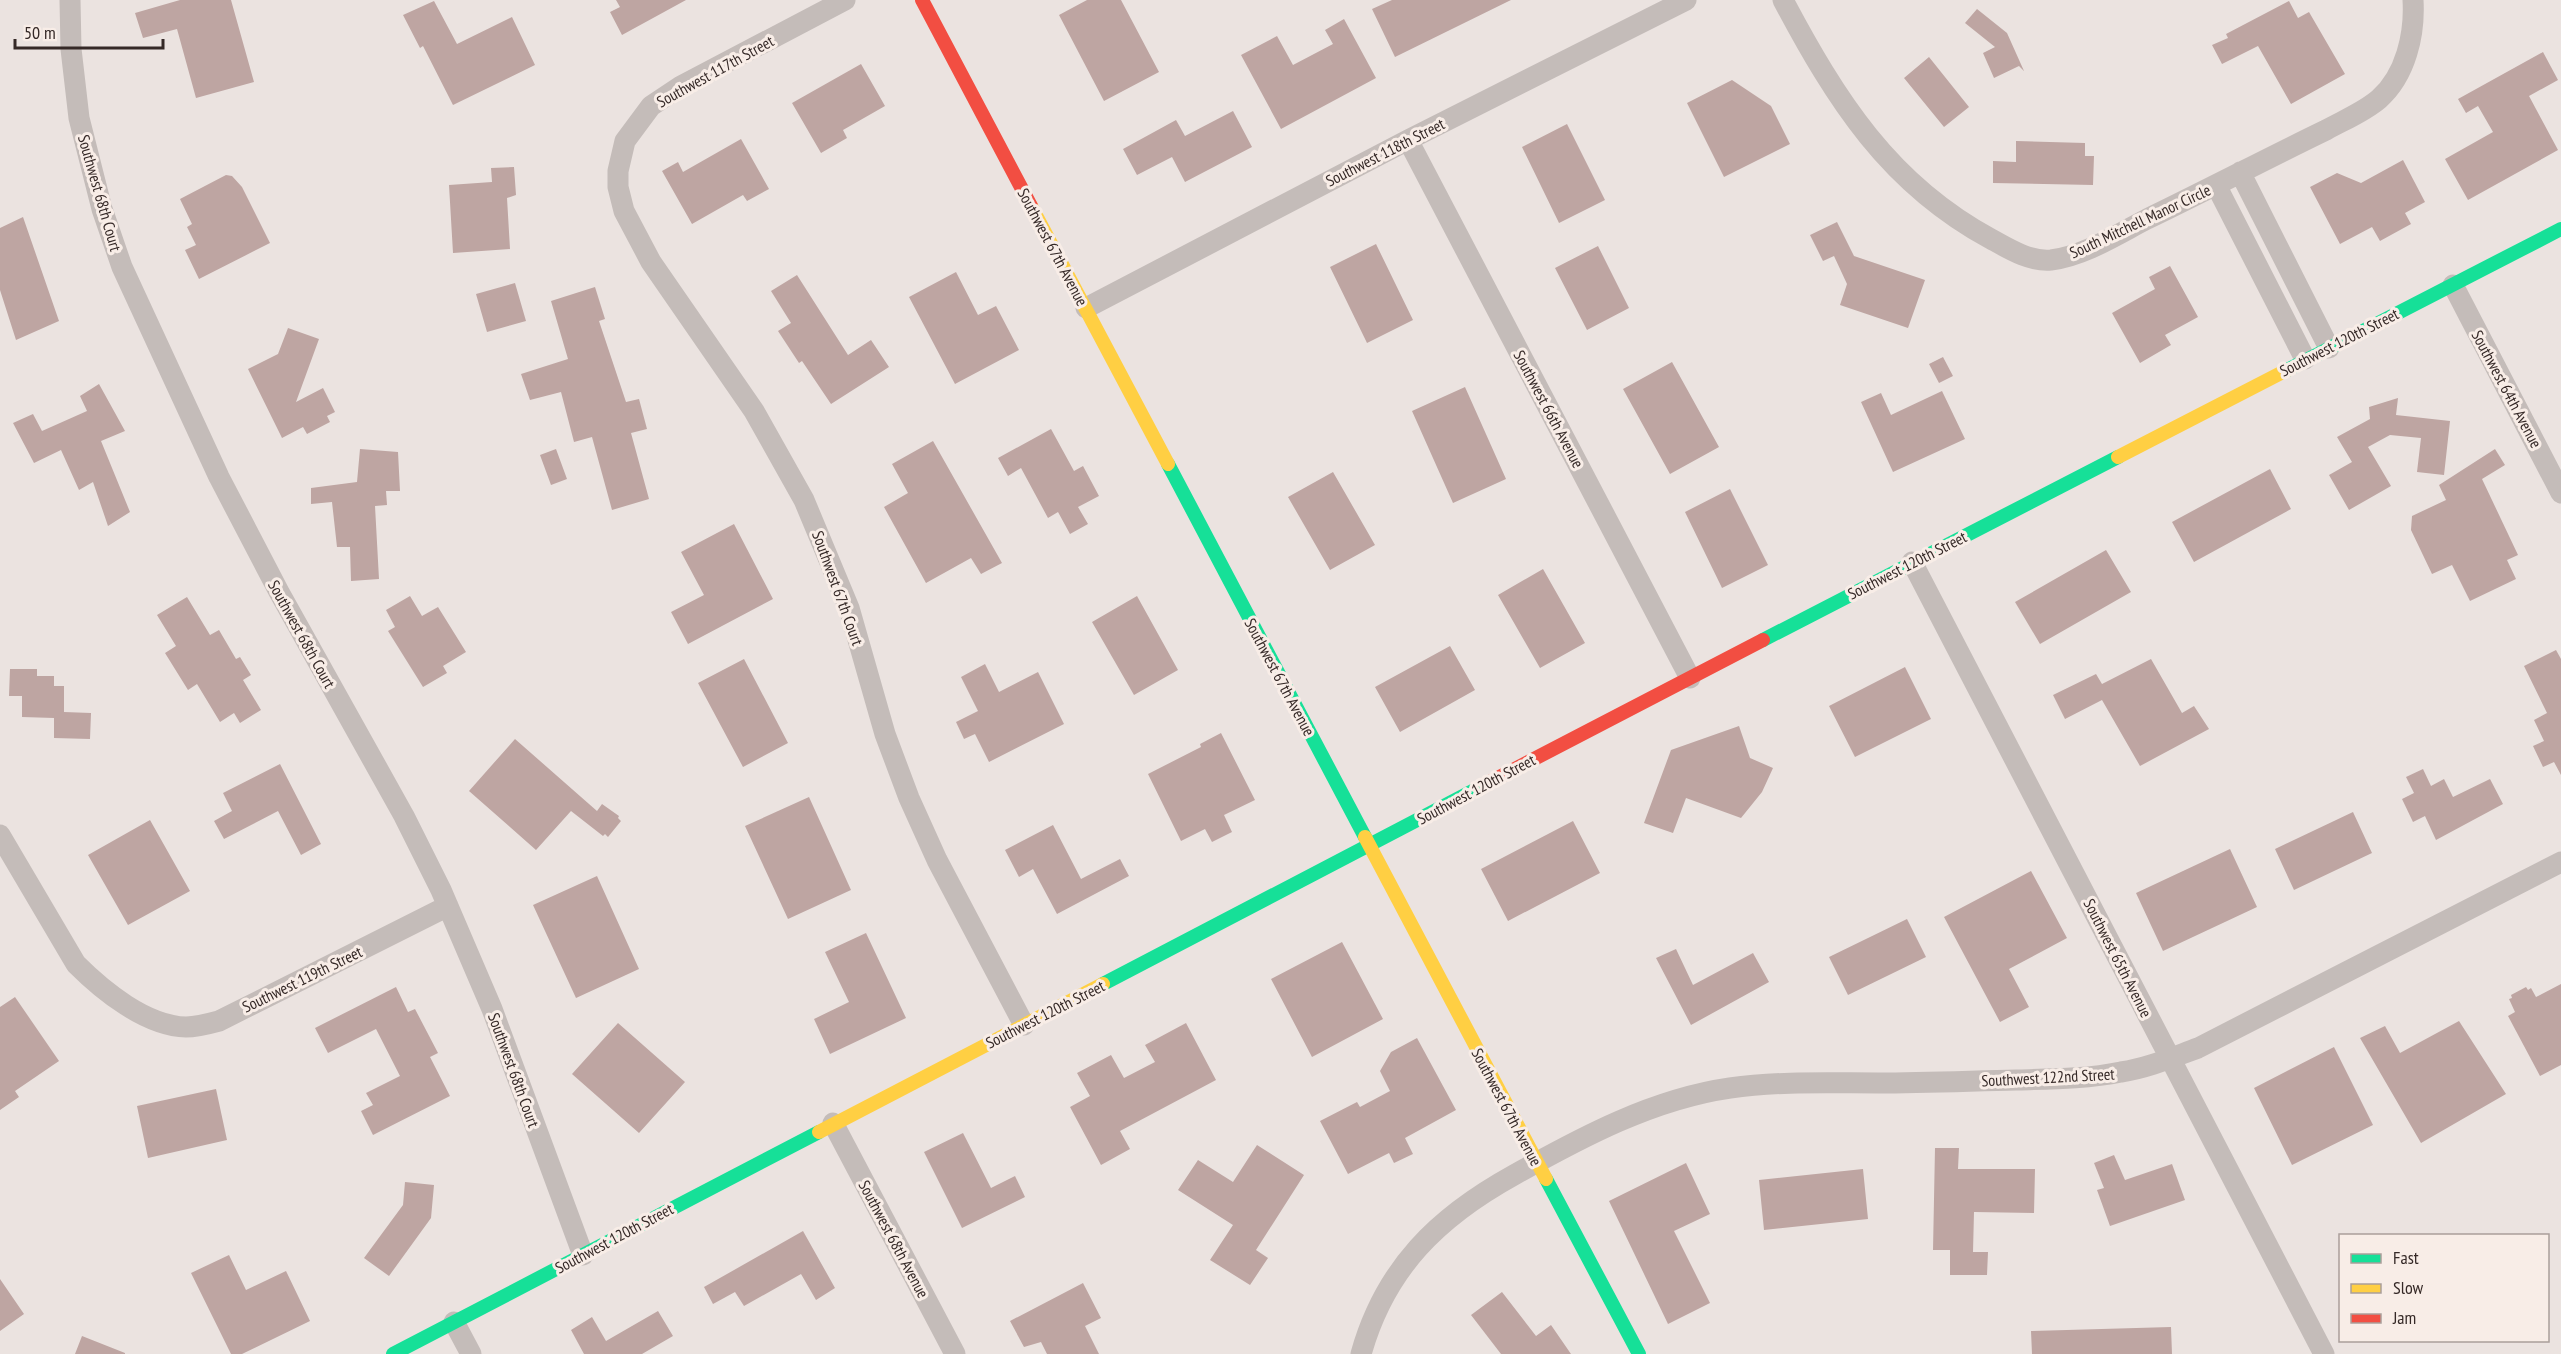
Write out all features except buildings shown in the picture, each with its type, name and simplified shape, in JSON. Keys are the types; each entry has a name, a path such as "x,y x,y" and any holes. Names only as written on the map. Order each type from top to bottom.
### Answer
{"street":[{"name":"Southwest 68th Court","path":"70,0 71,49 79,118 102,209 123,267 219,477 279,592 404,816 448,906 492,1009 583,1255"},
{"name":"Southwest 117th Street","path":"618,171 624,141 641,117 663,97 845,0"},
{"name":"Southwest 67th Avenue","path":"922,0 1639,1354"},
{"name":"Southwest 118th Street","path":"1086,308 1408,140 1686,0"},
{"name":"South Mitchell Manor Circle","path":"1783,0 1854,121 1902,175 1933,202 1972,229 2028,257 2050,260 2072,254 2360,112 2379,98 2393,82 2404,62 2412,37 2413,0"},
{"name":"Southwest 66th Avenue","path":"1408,140 1690,678"},
{"name":"Southwest 67th Court","path":"618,171 620,200 634,232 668,289 754,411 804,500 849,608 885,734 909,798 937,860 1024,1025"},
{"path":"2240,172 2328,348"},
{"path":"2216,185 2305,359"},
{"name":"Southwest 120th Street","path":"393,1354 1912,562 2561,229"},
{"name":"Southwest 64th Avenue","path":"2453,285 2561,493"},
{"name":"Southwest 65th Avenue","path":"1912,562 2324,1354"},
{"name":"Southwest 119th Street","path":"0,835 76,964 101,986 151,1018 184,1027 202,1026 219,1021 448,906"},
{"name":"Southwest 122nd Street","path":"1361,1354 1377,1311 1389,1287 1420,1243 1456,1211 1536,1162 1597,1131 1657,1106 1730,1088 1794,1083 1998,1081 2098,1076 2143,1068 2198,1048 2561,862"},
{"name":"Southwest 68th Avenue","path":"833,1124 955,1354"},
{"path":"454,1322 471,1354"}],"traffic: fast":[{"path":"2287,370 2561,229"},
{"path":"1763,640 2118,457"},
{"path":"1168,464 1365,837"},
{"path":"1103,984 1486,784"},
{"path":"393,1354 819,1132"},
{"path":"1546,1179 1639,1354"}],"traffic: slow":[{"path":"1031,206 1168,464"},
{"path":"2118,457 2287,370"},
{"path":"1365,837 1546,1179"},
{"path":"819,1132 1103,984"}],"traffic: jam":[{"path":"922,0 1031,206"},
{"path":"1486,784 1763,640"}]}
